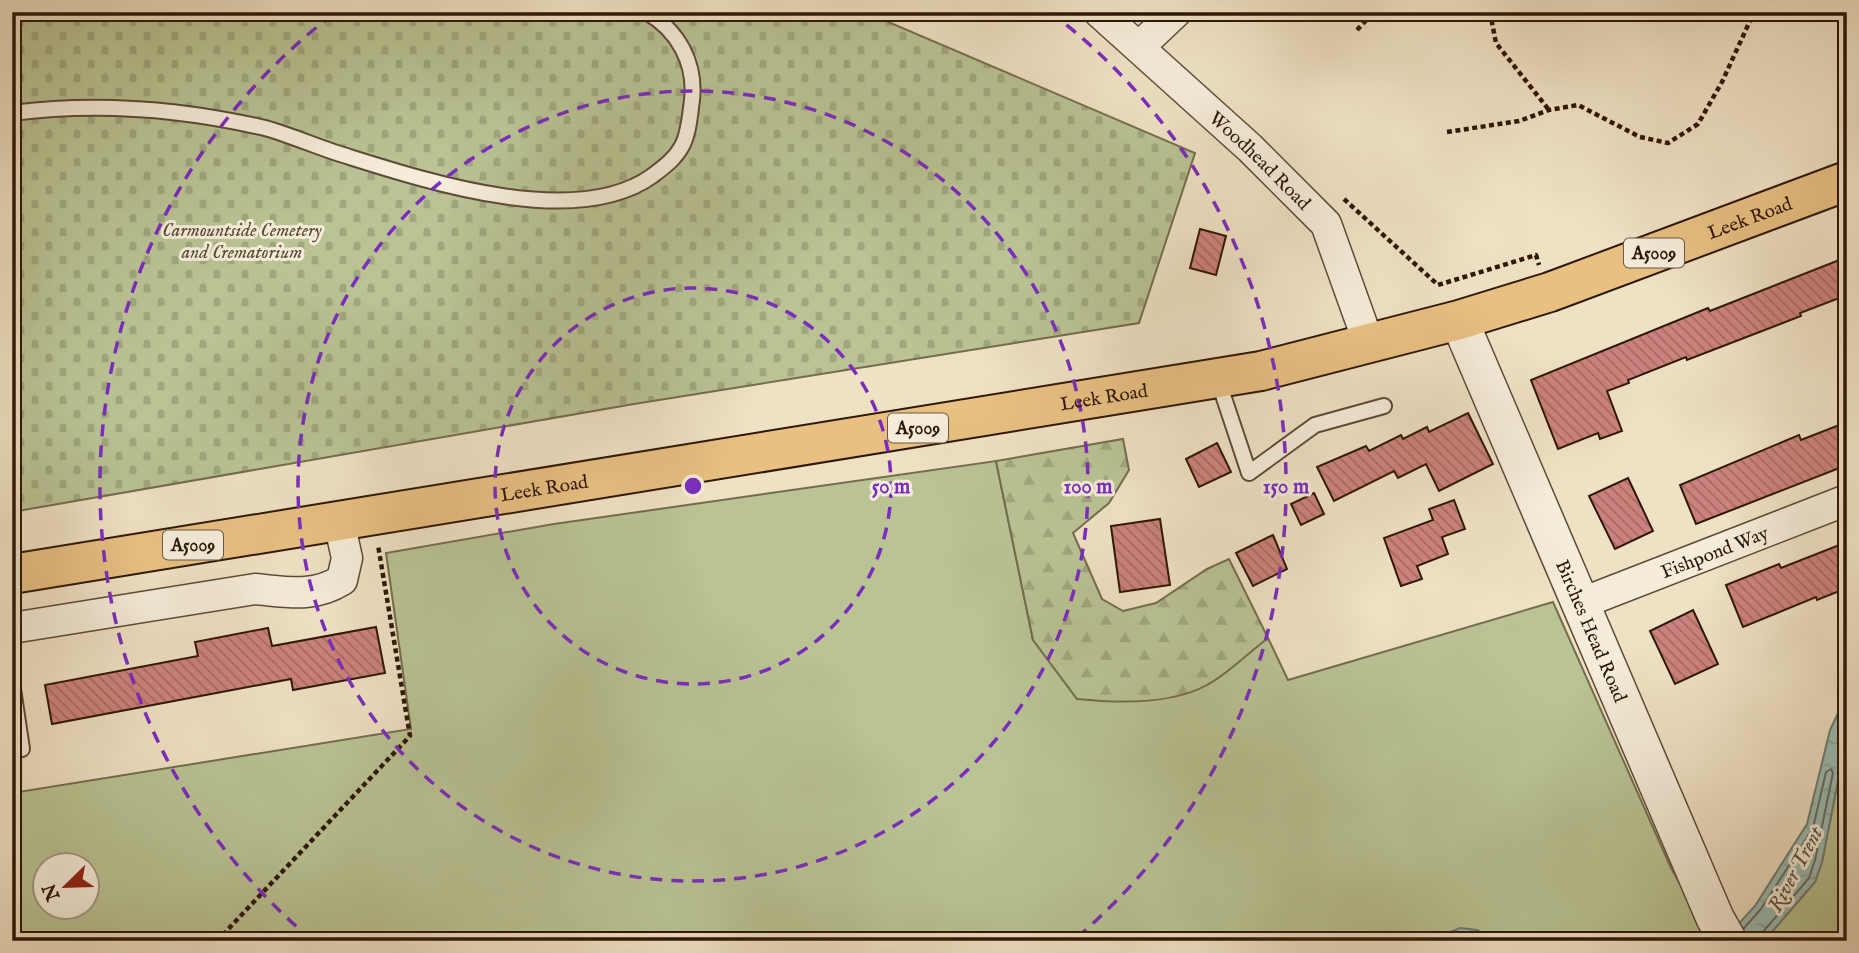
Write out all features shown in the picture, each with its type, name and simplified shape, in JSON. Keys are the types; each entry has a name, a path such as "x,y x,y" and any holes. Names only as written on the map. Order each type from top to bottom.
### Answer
{"main road":[{"name":"Leek Road","path":"12,574 1261,372 1459,320 1549,292 1847,181"}],"street":[{"name":"Woodhead Road","path":"1099,12 1250,148 1326,224 1369,344"},
{"path":"1139,47 1176,12"},
{"name":"Birches Head Road","path":"1459,320 1721,929"},
{"name":"Fishpond Way","path":"1582,603 1847,500"},
{"path":"12,628 255,589 295,593 325,591 342,580 356,519"}],"lane":[{"path":"12,113 52,108 131,109 217,118 268,129 433,181 514,198 573,201 618,194 671,163 683,145 690,116 694,83 686,54 675,35 661,21 646,12"},
{"path":"1218,379 1249,473 1315,425 1384,406"},
{"path":"12,682 22,749"}],"path":[{"path":"1357,30 1374,12"},
{"path":"1490,12 1496,43 1549,110"},
{"path":"1447,132 1519,121 1549,110 1578,105 1640,137 1668,143 1698,124 1722,82 1755,12"},
{"path":"1338,194 1438,285 1536,255 1549,292"},
{"path":"217,941 410,736 356,519"}],"green space":[{"name":"Carmountside Cemetery and Crematorium","path":"12,12 865,12 1195,153 1139,323 634,404 12,512"},
{"path":"1123,439 1129,470 1109,503 1073,533 1102,599 1123,611 1156,603 1207,569 1229,559 1268,638 1223,675 1193,692 1143,701 1077,699 1033,640 996,461"},
{"path":"996,461 1033,640 1207,685 1268,638 1288,680 1553,602 1671,868 1713,941 1493,941 1477,930 1450,932 1441,941 12,941 12,793 411,729 386,553 554,524"},
{"path":"1847,735 1847,941 1764,941 1815,882 1822,862"}],"water":[{"name":"River Trent","path":"1847,694 1847,735 1822,862 1815,882 1764,941 1723,941 1755,906 1807,824 1830,730"},
{"path":"1460,928 1477,930 1493,941 1441,941 1450,932"}],"building":[{"path":"1200,229 1226,236 1216,275 1190,268"},
{"path":"1847,257 1847,295 1800,313 1801,316 1628,380 1629,383 1607,391 1622,431 1600,439 1598,433 1558,449 1531,380 1708,308 1710,311"},
{"path":"1468,413 1493,464 1439,491 1426,464 1398,478 1394,471 1334,501 1317,467 1366,446 1369,451 1401,435 1403,439 1427,427 1429,432"},
{"path":"1847,422 1847,465 1696,524 1680,485 1799,435 1801,440"},
{"path":"1217,443 1231,472 1199,487 1186,459"},
{"path":"1628,478 1653,531 1615,549 1589,496"},
{"path":"1314,493 1324,514 1301,525 1291,504"},
{"path":"1454,500 1465,529 1442,537 1448,554 1417,566 1422,579 1401,586 1384,538 1433,520 1429,509"},
{"path":"1160,519 1170,585 1120,592 1111,526"},
{"path":"1273,535 1287,569 1253,586 1236,553"},
{"path":"1847,542 1847,588 1817,600 1816,597 1743,627 1726,585 1779,564 1781,568"},
{"path":"1693,610 1718,664 1675,684 1650,631"},
{"path":"376,627 385,673 293,690 291,679 52,724 45,685 198,656 195,642 268,628 272,646"}]}
